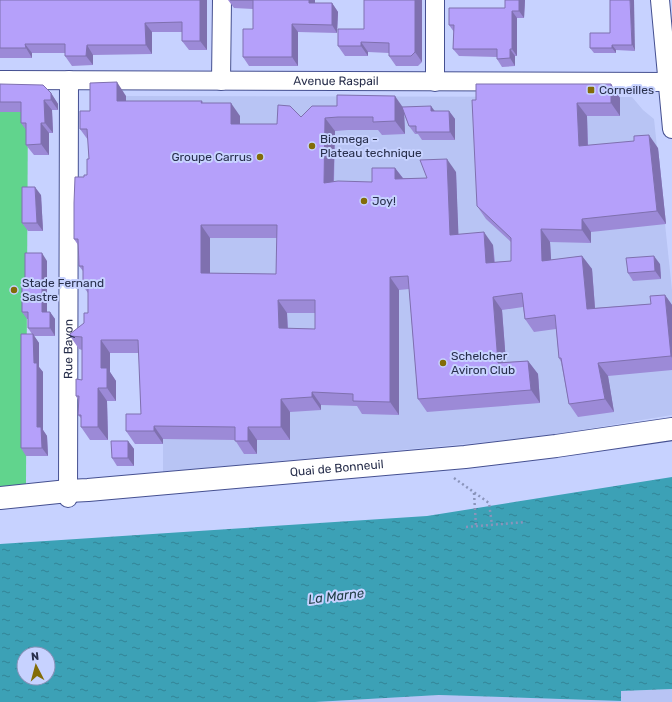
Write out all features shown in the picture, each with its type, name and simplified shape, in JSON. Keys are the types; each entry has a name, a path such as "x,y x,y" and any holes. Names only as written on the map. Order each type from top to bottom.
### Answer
{"street":[{"path":"221,81 222,0"},
{"path":"435,0 435,82"},
{"path":"660,0 670,82 672,129"},
{"name":"Avenue Raspail","path":"0,80 670,82"},
{"name":"Rue Bayon","path":"68,494 69,80"},
{"name":"Quai de Bonneuil","path":"0,498 68,494 96,490 465,457 556,446 672,429"}],"path":[{"path":"453,476 489,503 492,525"},
{"path":"474,493 476,526"},
{"path":"466,527 526,522"}],"shaded area":[{"path":"109,96 632,97 643,110 654,119 672,290 672,415 563,433 508,440 163,472 163,299"},
{"path":"672,689 672,702 315,702 439,695 621,701 621,691"}],"green space":[{"name":"Stade Fernand Sastre","path":"0,95 28,95 26,484 0,487"}],"water":[{"name":"La Marne","path":"672,477 672,689 621,691 621,701 439,695 315,702 0,702 0,544 427,516"}],"building":[{"path":"0,0 200,0 200,41 182,41 182,22 145,23 146,45 87,45 86,56 65,56 65,44 25,44 26,48 0,48"},
{"path":"253,0 309,0 309,3 332,3 332,25 292,24 292,57 243,57 243,29 253,29"},
{"path":"364,0 415,0 415,52 411,56 389,56 389,43 361,42 361,46 338,46 338,29 364,29"},
{"path":"505,0 519,0 519,11 512,11 512,49 510,49 510,58 497,59 497,49 453,49 454,25 449,25 449,8 505,8"},
{"path":"610,0 630,0 632,45 612,45 612,48 590,48 590,33 610,33"},
{"path":"117,82 117,101 202,101 201,103 231,103 231,124 277,124 278,105 290,106 301,117 312,106 337,106 337,95 395,96 395,121 373,122 373,117 325,118 324,183 338,181 372,182 372,168 395,168 395,179 427,178 420,160 447,159 450,235 484,232 486,263 511,261 511,238 477,206 472,100 476,100 476,84 611,84 611,103 577,103 579,146 634,141 634,136 649,135 657,211 582,219 582,230 541,229 542,261 582,256 587,309 651,304 650,296 665,295 671,356 598,363 605,399 569,404 561,358 559,358 555,315 525,319 522,293 493,297 498,363 528,361 531,390 418,399 408,276 390,277 390,402 353,401 353,394 312,392 312,397 281,399 281,427 248,427 248,441 235,441 235,427 154,426 154,431 126,431 126,414 141,414 138,340 101,340 101,368 107,368 107,388 98,388 98,427 81,427 81,415 78,415 79,396 76,396 76,379 82,380 82,337 70,336 70,334 84,323 84,313 88,313 88,286 83,286 83,266 79,266 78,239 74,239 74,203 75,177 84,177 84,175 87,175 87,159 89,159 87,129 80,129 80,111 90,111 90,83","holes":["201,225 277,225 276,274 201,273","278,300 315,300 315,329 279,328"]},
{"path":"0,84 43,85 51,93 51,100 44,100 45,123 41,123 41,144 26,145 26,123 21,123 21,102 0,102"},
{"path":"431,106 431,111 449,111 450,132 416,132 416,126 409,126 402,107"},
{"path":"22,187 35,187 37,223 22,223"},
{"path":"25,253 42,253 42,312 50,312 50,328 28,328 28,312 22,312 22,281 25,281"},
{"path":"654,256 655,271 628,273 626,258"},
{"path":"21,334 33,334 34,363 37,363 37,427 41,427 42,448 21,448"},
{"path":"111,441 128,441 128,458 112,458"}],"place":[{"name":"Corneilles","path":"591,90"},
{"name":"Biomega - Plateau technique","path":"312,146"},
{"name":"Groupe Carrus","path":"260,157"},
{"name":"Joy!","path":"364,201"},
{"name":"Stade Fernand Sastre","path":"14,290"},
{"name":"Schelcher Aviron Club","path":"443,363"}]}
